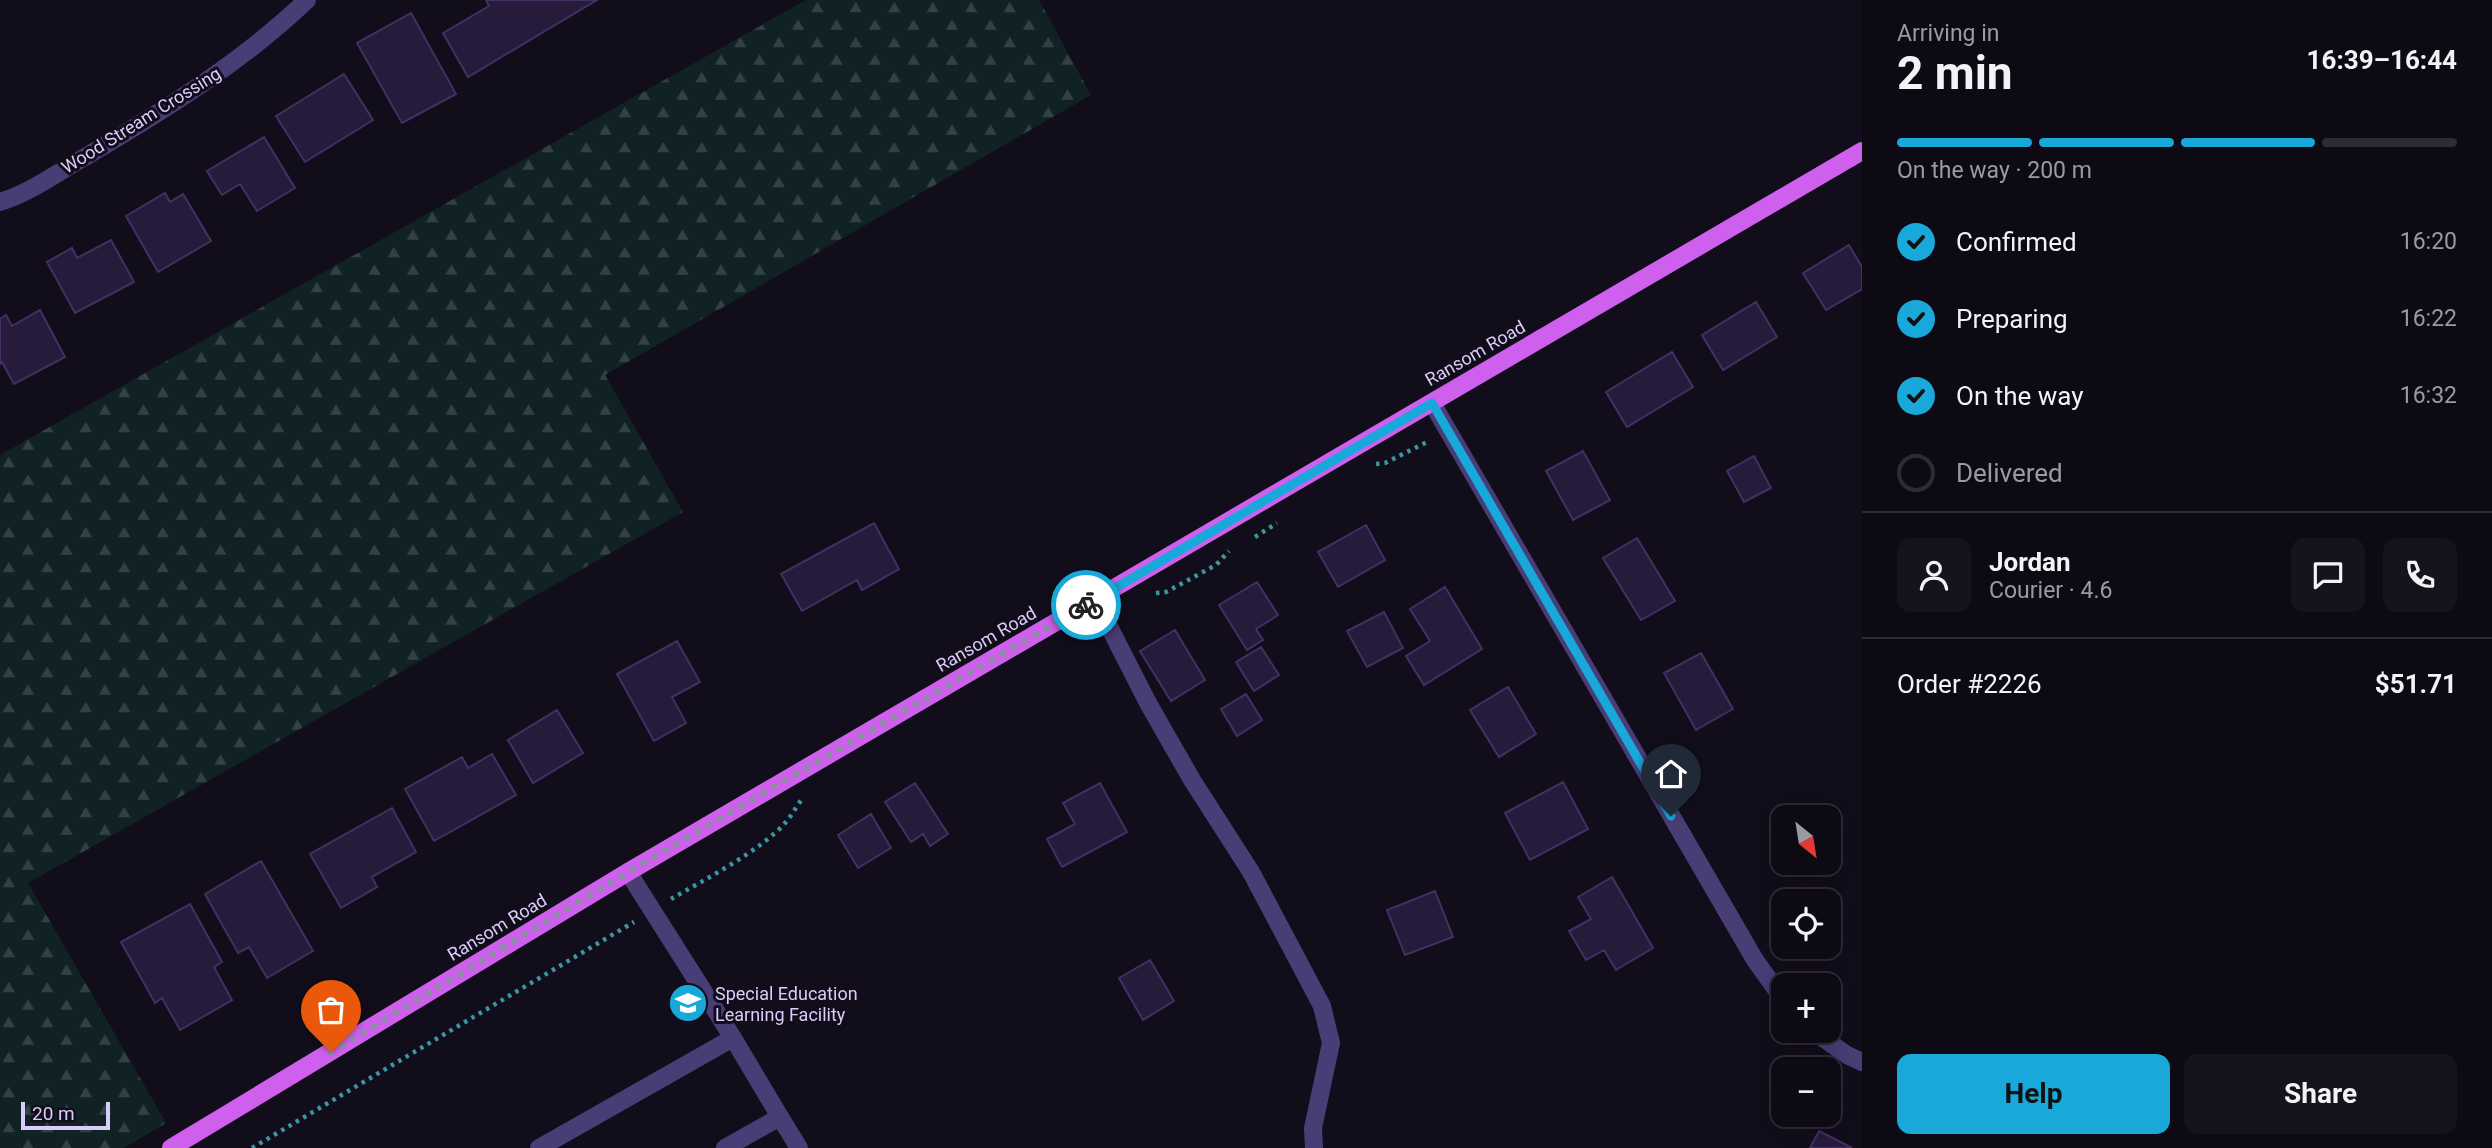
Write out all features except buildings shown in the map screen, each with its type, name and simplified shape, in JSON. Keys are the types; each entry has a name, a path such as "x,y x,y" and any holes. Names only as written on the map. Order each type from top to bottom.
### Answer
{"main road":[{"name":"Ransom Road","path":"170,1148 628,872 1862,151"}],"street":[{"name":"Wood Stream Crossing","path":"0,202 27,191 155,116 218,74 307,0"},
{"path":"1432,403 1755,960 1771,982"},
{"path":"1095,599 1148,703 1192,780 1251,872 1322,1006 1331,1043 1313,1128 1314,1148"},
{"path":"628,872 799,1148"},
{"path":"539,1148 733,1038"},
{"path":"1830,1043 1862,1062"},
{"path":"725,1148 780,1117"}],"path":[{"path":"1365,465 1385,463 1447,430"},
{"path":"1250,539 1274,526 1280,518"},
{"path":"1153,593 1166,592 1216,565 1226,553 1238,546"},
{"path":"252,1148 729,865 784,824 806,793"}],"green space":[{"path":"806,0 1039,0 1091,95 605,375 683,512 28,883 166,1123 124,1148 0,1148 0,455"}],"way so far":[{"path":"331,1052 628,872 1086,605"}],"place":[{"name":"Special Education Learning Facility","path":"688,1003"}],"route":[{"path":"1086,605 1432,403 1671,816"}]}
